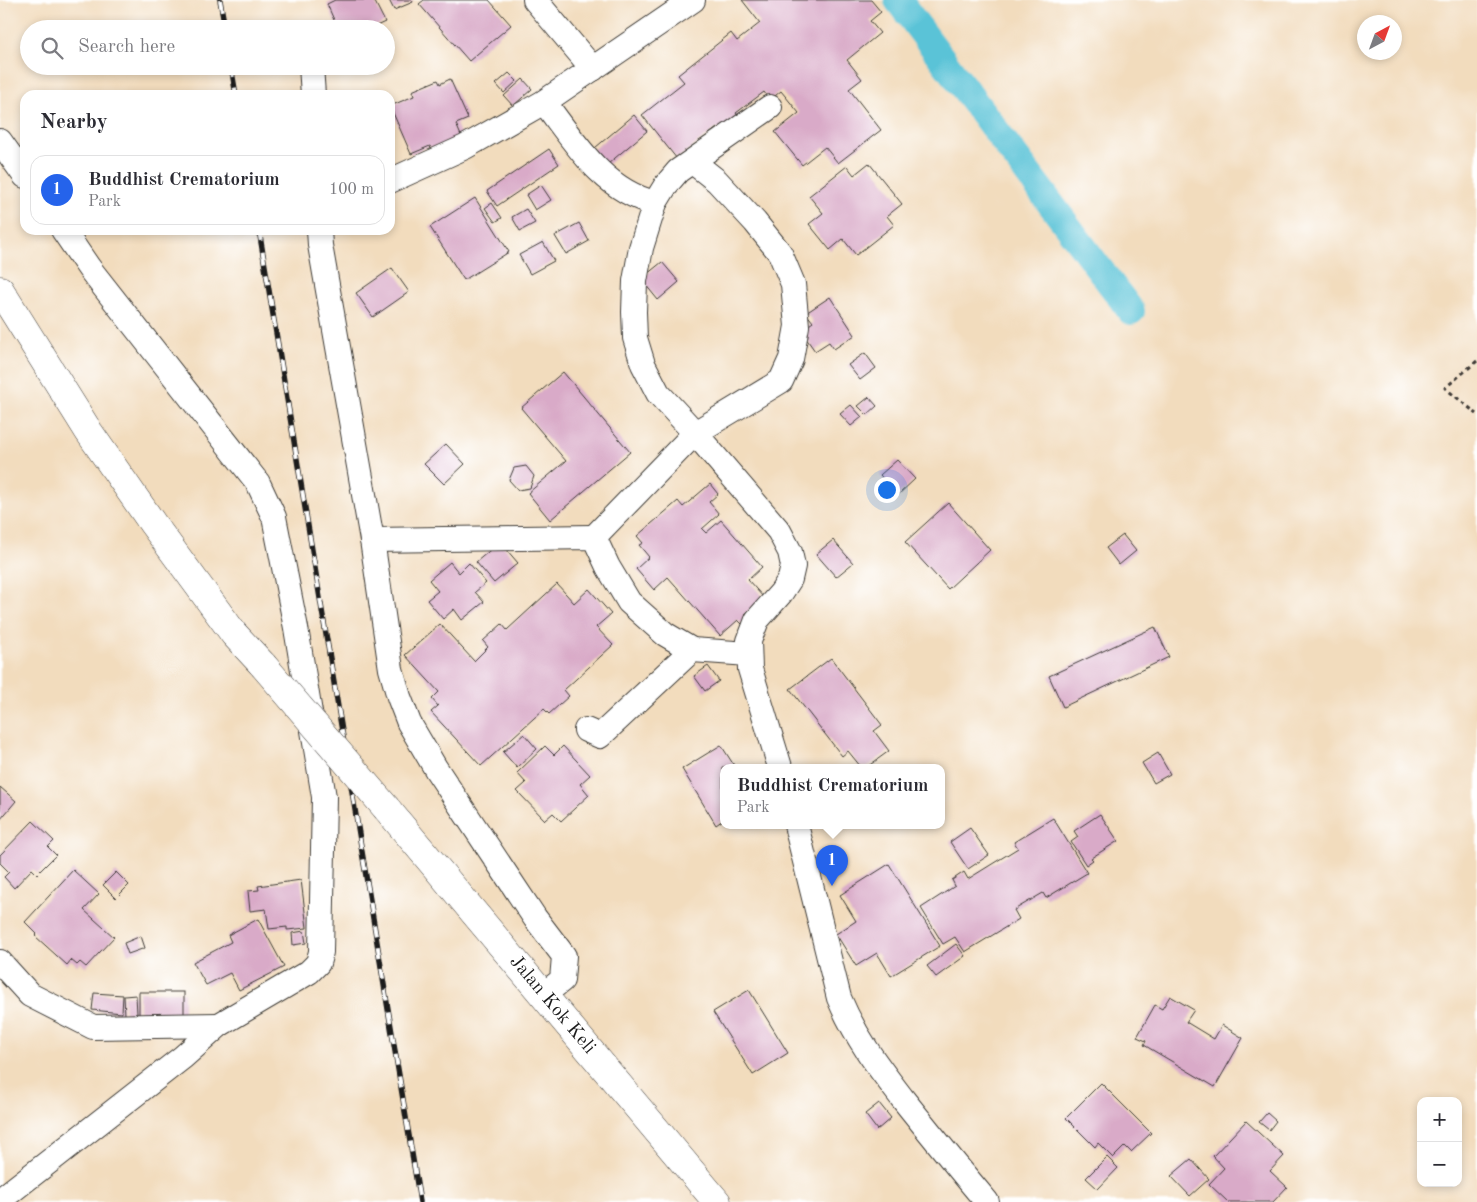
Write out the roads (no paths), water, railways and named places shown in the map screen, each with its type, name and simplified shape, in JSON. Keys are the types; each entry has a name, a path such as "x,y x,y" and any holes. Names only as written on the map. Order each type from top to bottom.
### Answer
{"street":[{"path":"535,0 593,69"},
{"path":"395,179 465,147 544,102 693,0"},
{"path":"312,75 313,90"},
{"path":"544,102 600,173 626,191 655,203"},
{"path":"770,107 678,171 666,186 655,203 641,248 634,312 635,338 642,364 658,393 779,531 790,552 793,566 790,579 757,620 749,641 750,669 779,764"},
{"path":"0,141 20,169"},
{"path":"372,540 594,537 695,433 781,381 791,359 797,326 793,284 780,253 755,222 723,188 693,162"},
{"path":"0,1200 183,1056 219,1025 309,972 318,963 321,952 324,796 296,628 274,517 258,483 89,268 66,235"},
{"path":"322,235 391,669 399,697 409,723 436,769 535,918 564,956 562,980 543,995"},
{"name":"Jalan Kok Keli","path":"0,290 89,432 153,524 234,634 387,809 717,1202"},
{"path":"594,537 608,567 629,602 664,634 692,650 749,654"},
{"path":"586,730 600,736 692,650"},
{"path":"797,829 839,998 851,1025 867,1052 987,1202"},
{"path":"0,962 30,995 93,1027 219,1025"}],"waterway":[{"path":"898,0 1131,311"}],"railway":[{"path":"220,0 223,20"},
{"path":"233,75 235,90"},
{"path":"260,235 420,1202"}],"place":[{"name":"Buddhist Crematorium","path":"832,886"}]}
